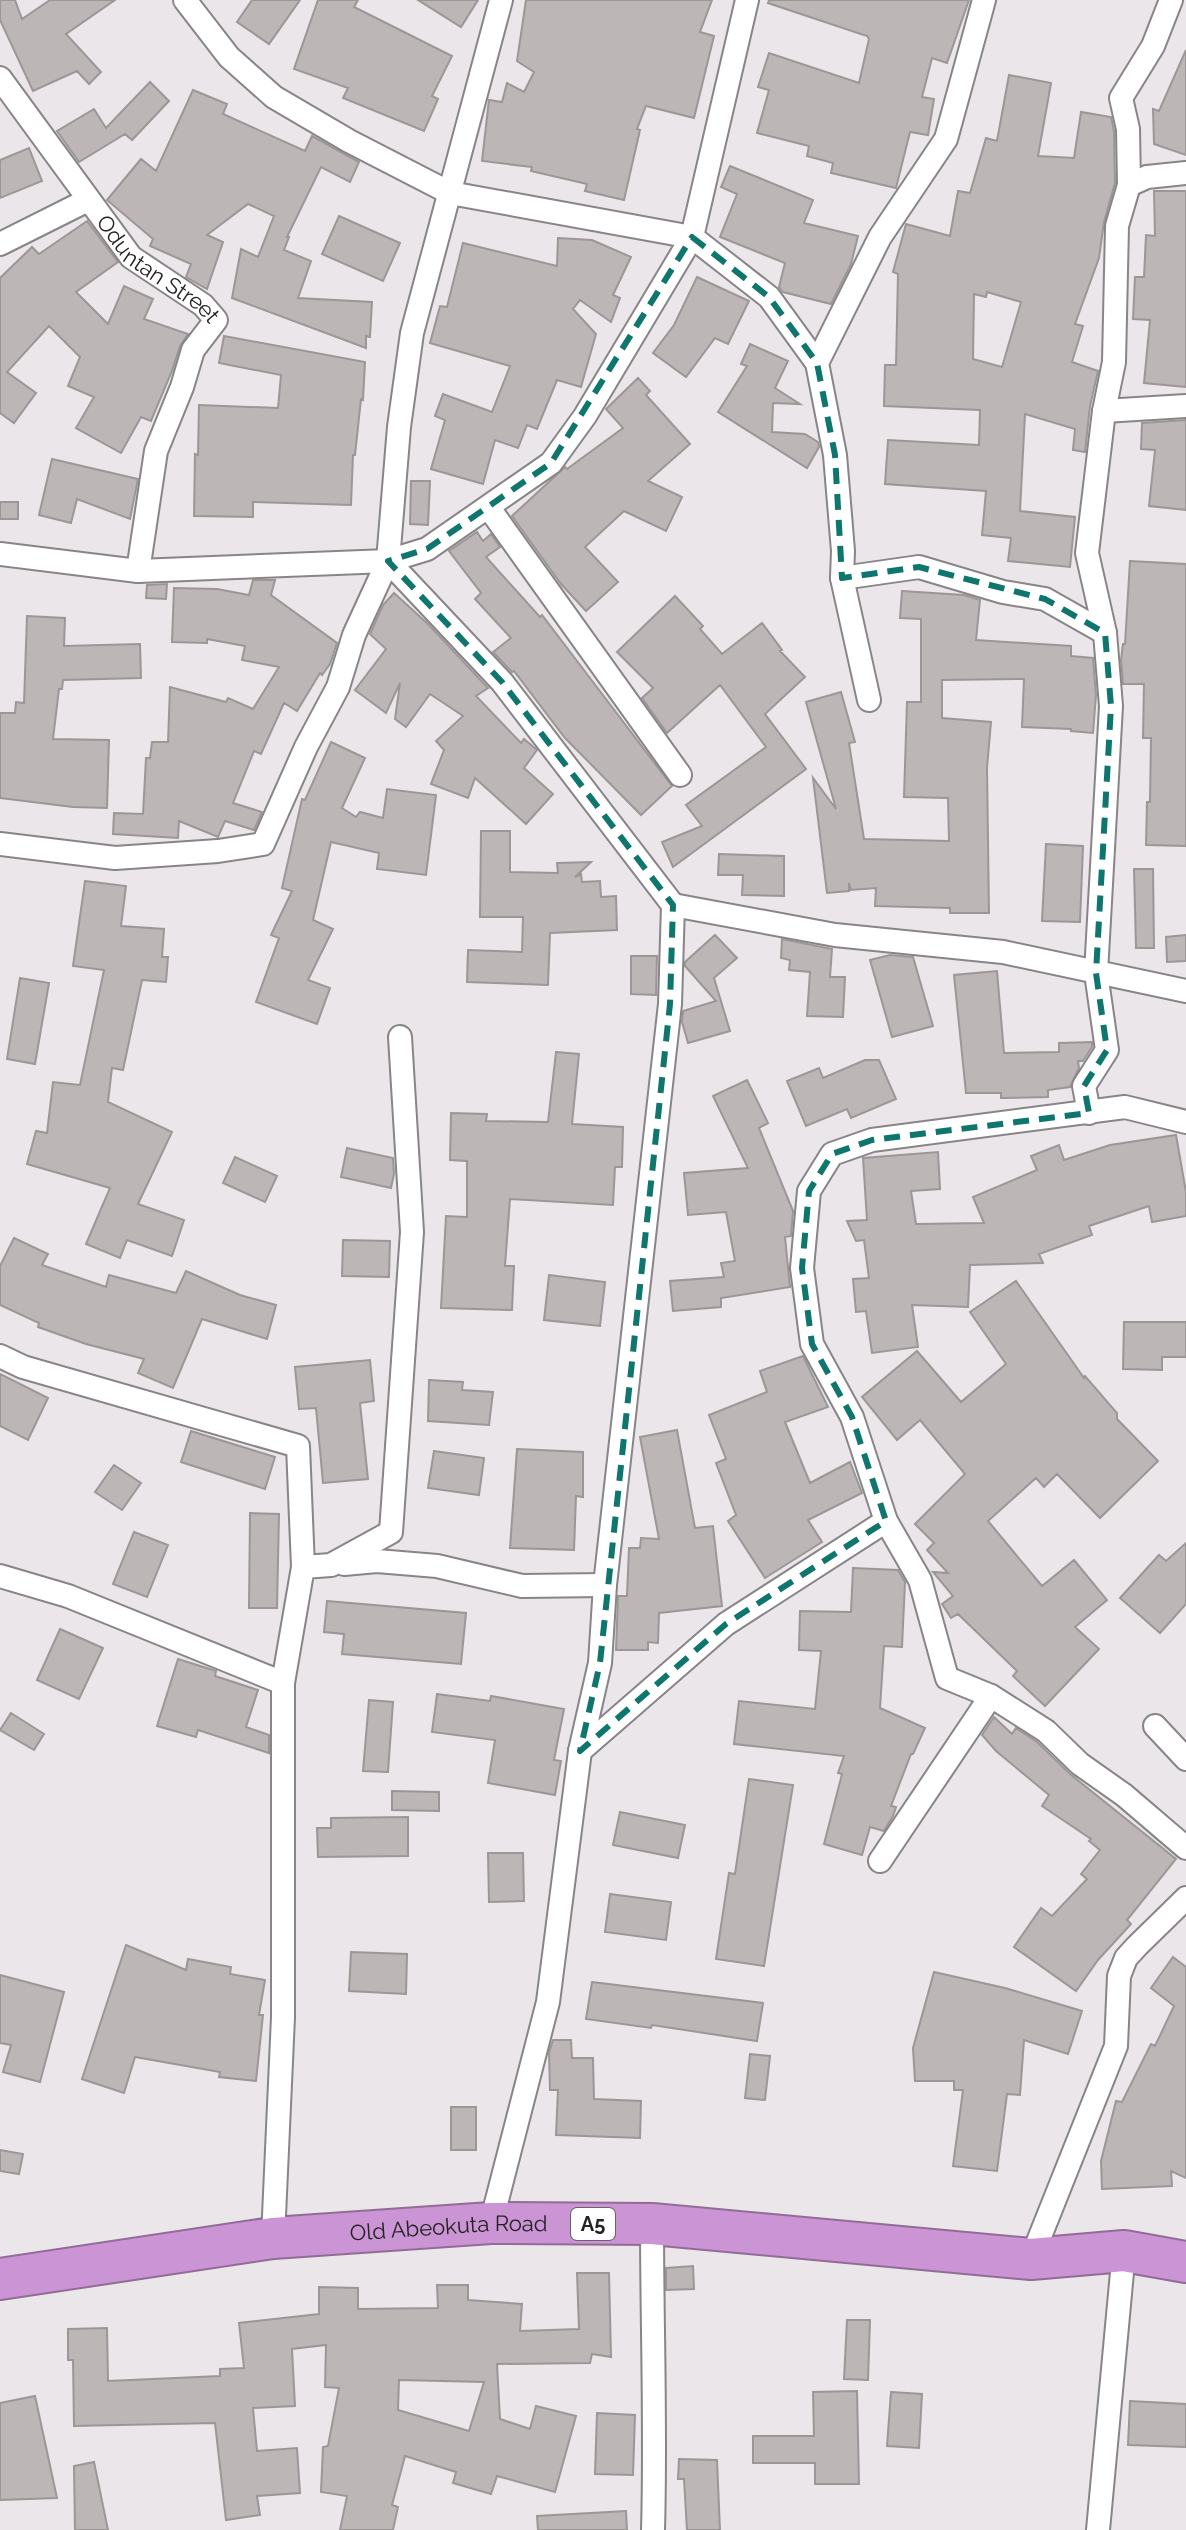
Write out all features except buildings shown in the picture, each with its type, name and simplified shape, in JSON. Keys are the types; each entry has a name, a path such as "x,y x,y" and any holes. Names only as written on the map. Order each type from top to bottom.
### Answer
{"highway":[{"name":"Old Abeokuta Road","path":"0,2279 273,2238 491,2223 652,2224 1031,2259 1124,2251 1186,2262"}],"street":[{"path":"185,0 229,57 274,97 349,141 450,193 692,237 769,297 817,363 835,455 843,551 842,578 869,700"},
{"path":"0,844 115,858 218,851 263,844 306,747 338,687 354,635 388,561 399,427 412,333 501,0"},
{"path":"0,554 138,571 388,561 427,549 551,463 585,416 692,237 747,0"},
{"path":"817,363 880,237 946,139 984,0"},
{"path":"1089,1113 1084,1086 1107,1050 1096,973 1111,706 1105,633 1087,553 1104,411 1114,362 1117,226 1129,185 1128,129 1121,98 1153,46 1171,0"},
{"name":"Oduntan Street","path":"0,78 131,257 203,305 216,320 193,350 156,451 138,571"},
{"path":"1129,185 1147,177 1186,173"},
{"path":"0,244 88,200"},
{"path":"1104,411 1186,406"},
{"path":"489,508 680,775"},
{"path":"388,561 502,682 673,905 670,1004 605,1585 600,1663 580,1751 548,2002 491,2223"},
{"path":"842,578 919,567 1003,592 1045,599 1105,633"},
{"path":"673,905 835,935 1003,952 1186,991"},
{"path":"331,1565 391,1532 412,1232 400,1037"},
{"path":"1186,1122 1125,1107 872,1140 832,1154 809,1191 802,1268 812,1344 852,1417 886,1521 920,1580 947,1678 991,1696 1046,1731 1080,1764 1124,1795 1186,1848"},
{"path":"0,1356 23,1367 298,1446 303,1567 283,1683 283,2017 273,2238"},
{"path":"580,1751 726,1624 886,1521"},
{"path":"303,1567 392,1562 437,1566 522,1586 605,1585"},
{"path":"0,1576 68,1596 283,1683"},
{"path":"880,1861 991,1696"},
{"path":"1155,1726 1186,1759"},
{"path":"1031,2259 1116,2046 1119,1976 1132,1952 1186,1898"},
{"path":"652,2224 656,2422 653,2530"},
{"path":"1098,2530 1124,2251"}],"highlighted area":[{"path":"692,237 769,297 817,363 835,455 842,578 919,567 1045,599 1105,633 1111,706 1096,973 1107,1050 1084,1086 1089,1113 872,1140 832,1154 809,1191 802,1268 812,1344 852,1417 886,1521 726,1624 580,1751 600,1663 670,1004 673,905 502,682 388,561 427,549 551,463"}]}
